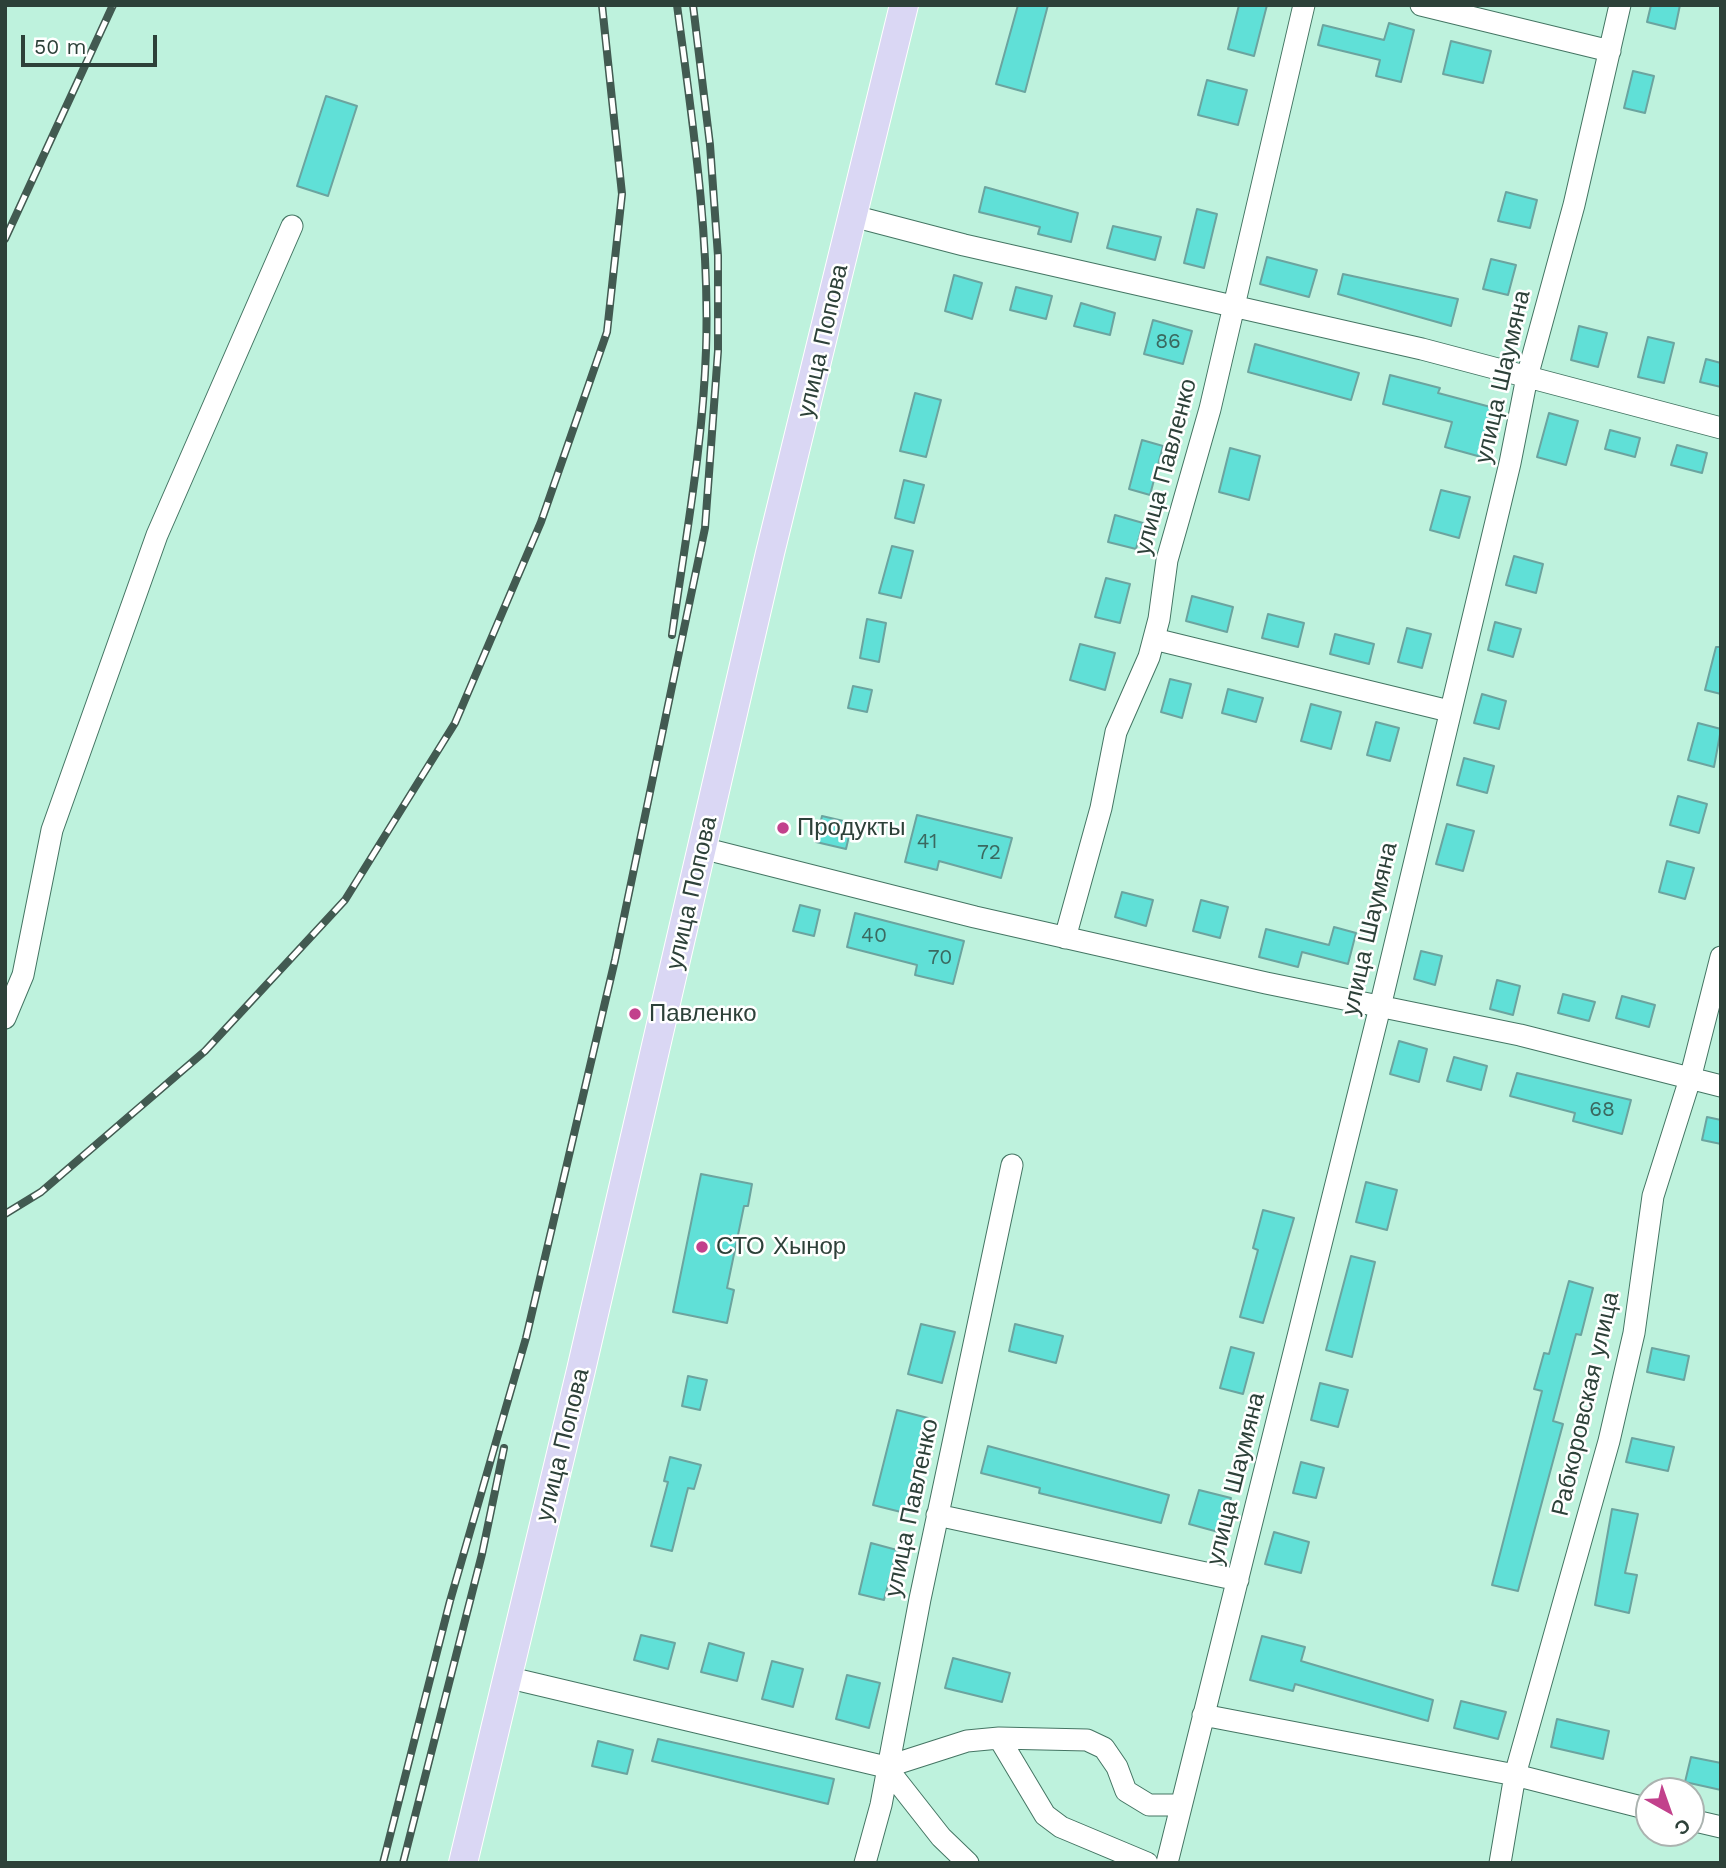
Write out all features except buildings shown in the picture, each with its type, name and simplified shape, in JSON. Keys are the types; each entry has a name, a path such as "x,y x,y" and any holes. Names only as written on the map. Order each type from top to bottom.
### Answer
{"main road":[{"name":"улица Попова","path":"463,1863 581,1370 770,553 904,5"}],"street":[{"name":"улица Павленко","path":"1065,938 1101,808 1116,732 1154,639 1167,560 1210,409 1232,305 1304,5"},
{"path":"1421,5 1610,51"},
{"name":"улица Шаумяна","path":"1167,1863 1380,1007 1510,463 1527,377 1574,205 1620,5"},
{"path":"853,216 964,245 1232,305 1527,377 1721,428"},
{"path":"5,1018 23,975 52,830 157,535 292,226"},
{"path":"1154,639 1449,711"},
{"path":"702,848 1065,938 1520,1035 1721,1087"},
{"name":"Рабкоровская улица","path":"1500,1863 1515,1775 1609,1441 1634,1333 1653,1196 1690,1079 1721,957"},
{"name":"улица Павленко","path":"865,1863 881,1805 886,1767 937,1515 1012,1165"},
{"path":"937,1515 1238,1580"},
{"path":"506,1677 886,1767 967,1741 999,1738 1087,1740 1104,1748 1117,1767 1126,1791 1149,1805 1180,1805"},
{"path":"1203,1715 1515,1775 1635,1805"},
{"path":"999,1738 1045,1815 1061,1827 1147,1863"},
{"path":"886,1767 940,1837 968,1863"}],"railway":[{"path":"5,239 113,5"},
{"path":"5,1214 41,1192 205,1051 345,900 455,723 541,522 607,332 622,194 602,5"},
{"path":"672,635 701,421 707,307 699,177 677,5"},
{"path":"383,1863 450,1601 526,1338 615,960 705,528 718,351 718,256 710,145 693,5"},
{"path":"403,1863 482,1554 504,1448"}],"place":[{"name":"Продукты","path":"783,828"},
{"name":"Павленко","path":"635,1014"},
{"name":"СТО Хынор","path":"702,1247"}]}
